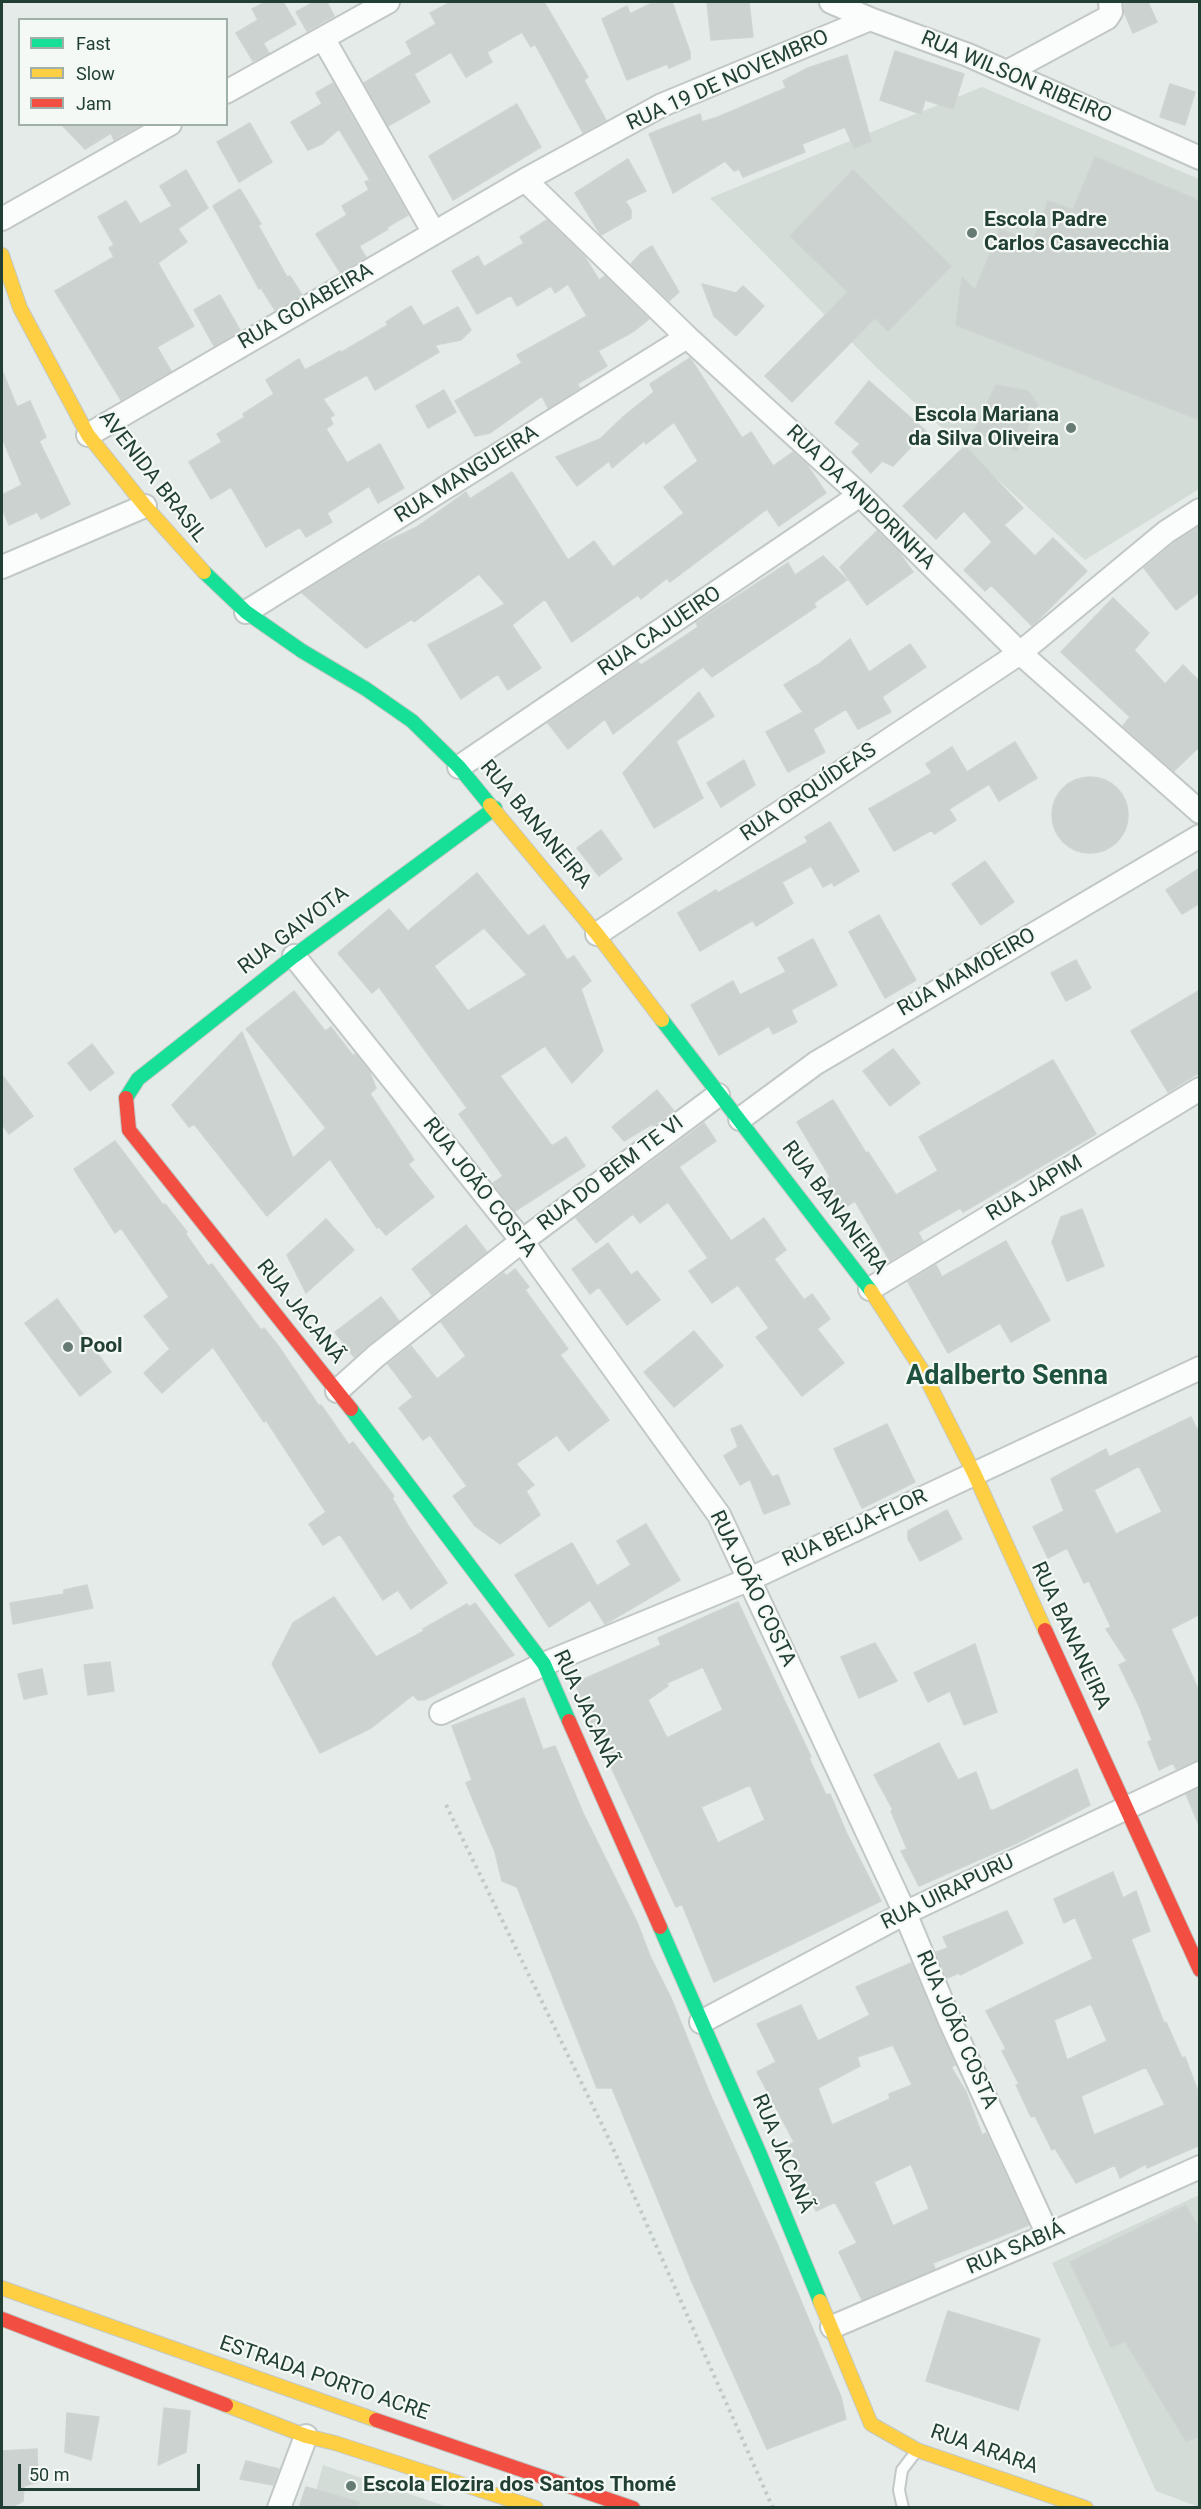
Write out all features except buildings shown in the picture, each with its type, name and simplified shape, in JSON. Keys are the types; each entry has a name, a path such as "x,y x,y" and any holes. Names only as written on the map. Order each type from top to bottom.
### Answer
{"street":[{"path":"228,91 388,2"},
{"name":"RUA WILSON RIBEIRO","path":"831,2 1007,72 1200,158"},
{"path":"1007,72 1107,18 1111,12 1110,2"},
{"name":"RUA 19 DE NOVEMBRO","path":"525,180 662,105 870,19"},
{"path":"323,38 434,233"},
{"path":"2,219 166,126"},
{"name":"RUA GOIABEIRA","path":"88,435 525,180"},
{"name":"RUA DA ANDORINHA","path":"525,180 687,337 860,495 1020,653 1200,812"},
{"name":"AVENIDA BRASIL","path":"2,255 11,312 88,435 193,562 246,612"},
{"name":"RUA MANGUEIRA","path":"246,612 687,337"},
{"name":"RUA CAJUEIRO","path":"459,767 860,495"},
{"path":"2,567 145,506"},
{"name":"RUA ORQUÍDEAS","path":"597,933 1020,653 1166,532 1200,510"},
{"name":"RUA BANANEIRA","path":"246,612 403,714 459,767 597,933 718,1095 740,1119 870,1289 922,1370 974,1473 1200,1970"},
{"name":"RUA GAIVOTA","path":"126,1096 138,1079 294,956 495,808"},
{"name":"RUA MAMOEIRO","path":"740,1119 816,1063 1200,836"},
{"name":"RUA JOÃO COSTA","path":"294,956 522,1241 719,1515 905,1913 950,2021 1048,2235"},
{"name":"RUA JAPIM","path":"870,1289 1200,1089"},
{"name":"RUA DO BEM TE VI","path":"337,1390 376,1356 522,1241 718,1095"},
{"name":"RUA JACANÃ","path":"126,1096 129,1130 337,1390 544,1664 759,2152 871,2424"},
{"name":"RUA BEIJA-FLOR","path":"441,1713 544,1664 750,1579 974,1473 1197,1377"},
{"name":"RUA UIRAPURU","path":"702,2022 905,1913 1126,1806 1200,1773"},
{"name":"RUA SABIÁ","path":"832,2327 1200,2168"},
{"name":"ESTRADA PORTO ACRE","path":"2,2288 501,2464 633,2508"},
{"path":"2,2319 306,2436 335,2443 536,2508"},
{"name":"RUA ARARA","path":"871,2424 917,2450 1086,2508"},
{"path":"279,2508 306,2436"}],"lane":[{"path":"903,2508 899,2490 902,2470 917,2450"}],"path":[{"path":"446,1805 607,2135 773,2508"}],"shaded area":[{"path":"982,87 1199,179 1199,489 1085,560 876,367 710,198"},
{"path":"1199,2195 1199,2507 1156,2491 1052,2263"},
{"name":"Escola Elozira dos Santos Thomé","path":"323,2465 448,2507 311,2508"}],"traffic: fast":[{"path":"204,572 246,612 302,651 366,689 412,721 459,767 490,805"},
{"path":"126,1098 138,1079 294,956 495,808"},
{"path":"662,1020 871,1291"},
{"path":"351,1409 544,1664 569,1721"},
{"path":"660,1927 759,2152 820,2301"}],"traffic: slow":[{"path":"2,255 20,308 88,435 145,506 204,572"},
{"path":"490,805 597,934 662,1020"},
{"path":"871,1291 922,1370 974,1473 1045,1630"},
{"path":"2,2288 376,2420"},
{"path":"820,2301 871,2424 917,2450 1086,2508"},
{"path":"226,2405 306,2436 335,2443 536,2508"}],"traffic: jam":[{"path":"126,1098 129,1130 351,1409"},
{"path":"1045,1630 1200,1970"},
{"path":"569,1721 660,1927"},
{"path":"2,2319 226,2405"},
{"path":"376,2420 633,2508"}],"place":[{"name":"Escola Padre Carlos Casavecchia","path":"972,233"},
{"name":"Escola Mariana da Silva Oliveira","path":"1071,428"},
{"name":"Pool","path":"68,1347"},
{"name":"Escola Elozira dos Santos Thomé","path":"351,2486"}],"district":[{"name":"Adalberto Senna","path":"1007,1377"}]}
